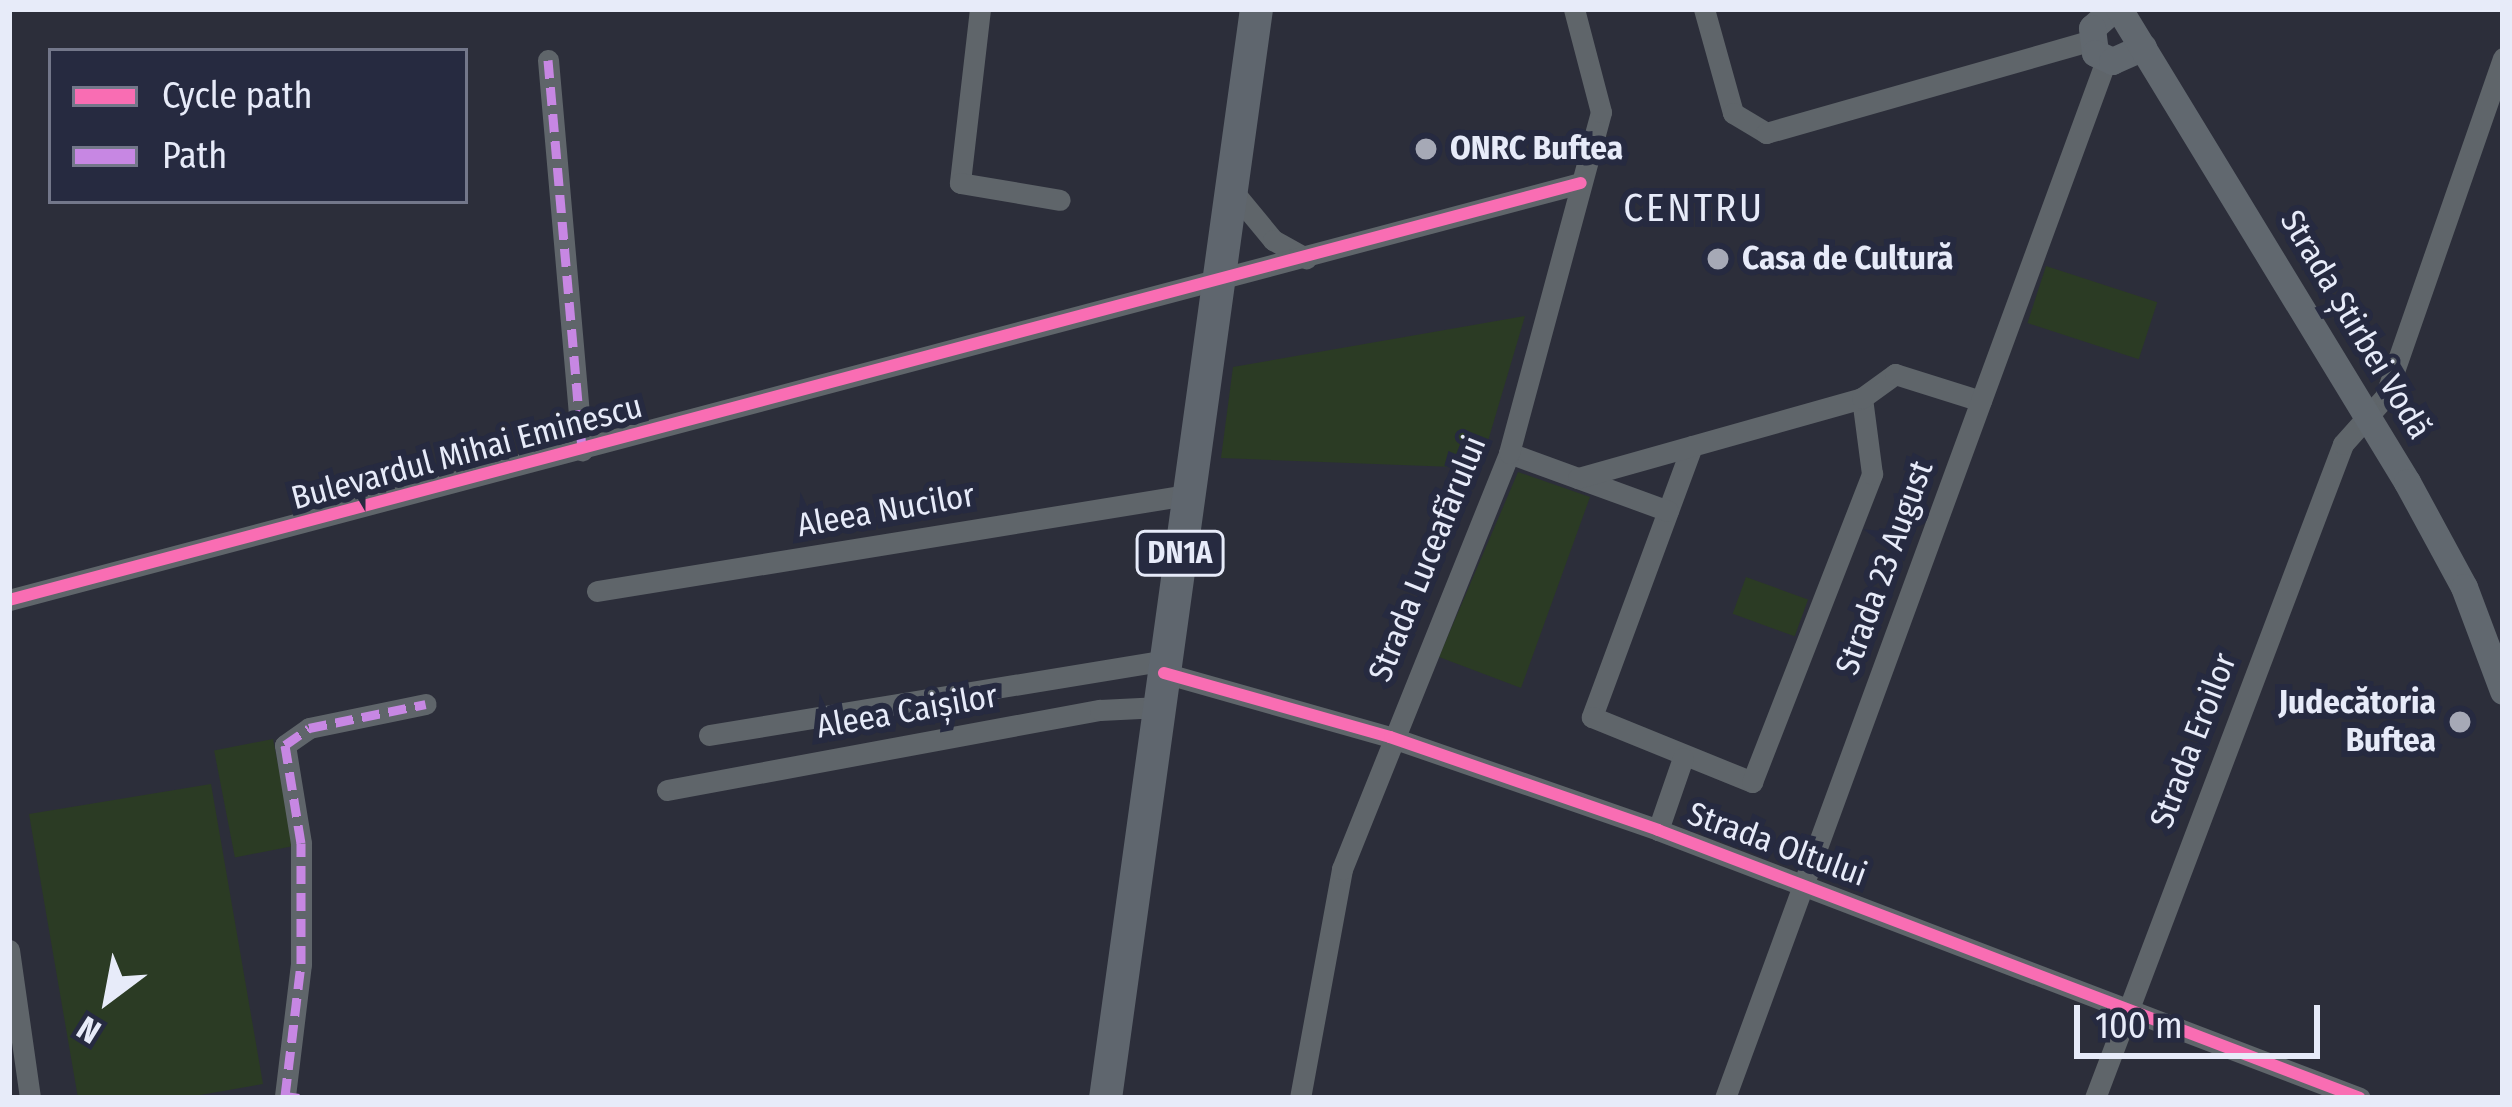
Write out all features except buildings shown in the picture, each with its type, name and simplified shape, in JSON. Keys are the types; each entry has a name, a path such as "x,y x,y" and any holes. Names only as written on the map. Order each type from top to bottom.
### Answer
{"main road":[{"name":"DN1A","path":"1105,1098 1256,9"}],"street":[{"path":"980,9 960,183 1060,200"},
{"name":"Strada Luceafărului","path":"1300,1098 1334,896 1390,737 1509,453 1601,112 1574,9"},
{"path":"1704,9 1723,86 1740,122 1766,133 2098,51 2143,47"},
{"path":"2098,51 2116,9"},
{"name":"Strada Știrbei Vodă","path":"2116,9 2370,418 2464,587 2503,691"},
{"name":"Strada 23 August","path":"1725,1098 1981,401 2098,51"},
{"name":"Strada Eroilor","path":"2095,1098 2343,444 2370,418 2387,391 2503,58"},
{"path":"548,60 583,451"},
{"name":"Bulevardul Mihai Eminescu","path":"9,600 1216,285 1581,183"},
{"path":"1232,189 1258,226 1306,257"},
{"path":"1578,478 1862,398 1895,374 1981,401"},
{"name":"Strada Oltului","path":"1668,511 1592,717 1747,782 1760,777 1872,474 1862,398"},
{"path":"1509,453 1668,511 1692,446"},
{"name":"Aleea Nucilor","path":"597,591 1187,495"},
{"path":"709,734 1163,680"},
{"name":"Strada Oltului","path":"1163,680 1390,737 1658,830 2130,1005 2360,1098"},
{"name":"Aleea Caișilor","path":"667,790 1100,710 1163,680"},
{"path":"286,1097 301,964 302,863 285,745 309,728 426,704"},
{"name":"Strada Oltului","path":"1658,830 1683,758"},
{"path":"9,950 14,1023 29,1098"}],"green space":[{"path":"2046,266 2157,302 2139,359 2027,323"},
{"path":"1525,316 1480,468 1221,458 1233,367"},
{"path":"1518,472 1590,497 1521,688 1439,657"},
{"path":"1746,577 1808,600 1795,636 1733,614"},
{"path":"273,739 294,846 235,857 214,750"},
{"path":"211,784 263,1084 183,1098 78,1098 29,814"}],"marked path":[{"path":"548,60 582,451"},
{"path":"299,1098 285,1096 301,964 301,843 285,745 309,728 426,704"}],"cycle path":[{"path":"9,600 1581,183"},
{"path":"1164,673 1390,737 1658,830 2360,1098"}],"place":[{"name":"ONRC Buftea","path":"1426,149"},
{"name":"Casa de Cultură","path":"1718,259"},
{"name":"Judecătoria Buftea","path":"2460,722"}],"district":[{"name":"CENTRU","path":"1694,208"}]}
